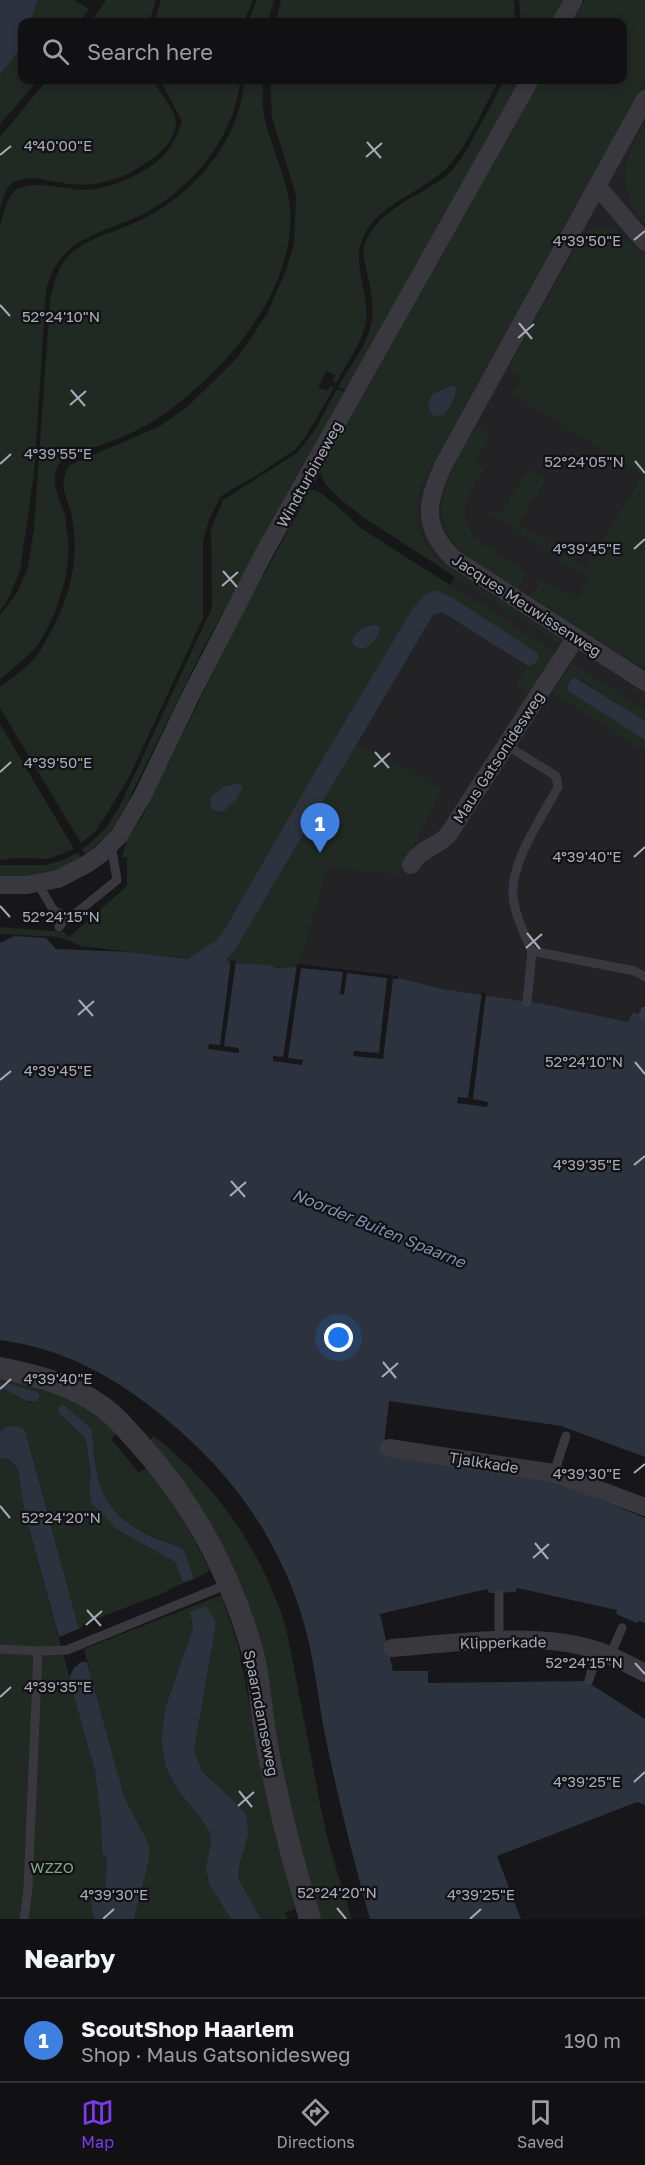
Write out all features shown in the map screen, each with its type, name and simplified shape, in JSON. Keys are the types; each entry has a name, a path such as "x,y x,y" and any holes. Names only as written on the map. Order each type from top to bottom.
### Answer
{"street":[{"path":"563,18 574,0"},
{"name":"Windturbineweg","path":"0,885 38,884 58,879 87,864 119,836 135,810 264,553 528,84"},
{"name":"Jacques Meuwissenweg","path":"645,99 445,462 434,483 429,510 430,522 438,542 453,558 645,682"},
{"path":"597,186 645,242"},
{"name":"Maus Gatsonidesweg","path":"411,865 419,853 441,843 448,835 576,638"},
{"name":"Spaarndamseweg","path":"0,1368 38,1376 74,1390 101,1406 117,1419 170,1478 202,1527 228,1584 253,1654 266,1739 286,1837 310,1919"},
{"name":"Tjalkkade","path":"389,1448 554,1473 645,1507"},
{"name":"Klipperkade","path":"392,1648 500,1639 552,1641 604,1653 645,1673"}],"lane":[{"path":"506,745 555,776 558,781 558,787 518,864 513,882 513,901 532,951 527,1002"},
{"path":"38,884 54,911 67,916 75,914 117,880 111,845"},
{"path":"59,927 67,916"},
{"path":"532,951 635,972 645,977"},
{"path":"554,1473 566,1436"},
{"path":"0,1649 68,1650 228,1584"},
{"path":"499,1594 500,1639"},
{"path":"590,1680 604,1653 622,1628"},
{"path":"24,1919 28,1888 38,1651"}],"shaded area":[{"path":"645,0 645,1028 629,1022 544,1004 443,989 391,976 299,965 329,867 355,745 455,577 363,517 337,497 619,84 627,84 626,18"}],"green space":[{"path":"38,0 74,0 89,9 83,18 31,18"},
{"path":"106,0 156,0 150,18 94,18"},
{"path":"161,0 253,0 246,18 155,18"},
{"path":"257,0 274,0 269,18 250,18"},
{"path":"281,0 514,0 515,18 277,18"},
{"path":"519,0 564,0 554,18 521,18"},
{"path":"585,0 645,0 645,80 422,483 417,505 418,526 427,545 441,562 560,639 558,643 363,517 325,484 320,472 538,84 627,84 627,18 574,18"},
{"path":"18,52 18,84 35,84 0,124 0,75"},
{"path":"44,84 156,84 173,113 176,124 174,134 165,147 133,171 111,180 88,184 26,178 14,182 6,190 0,210 0,137"},
{"path":"162,84 239,84 237,100 221,139 195,174 180,189 145,213 72,247 61,258 46,290 34,473 20,571 7,601 0,610 0,227 7,202 16,190 32,185 84,190 103,187 134,176 152,166 167,151 174,142 182,121"},
{"path":"243,84 263,84 265,120 283,174 290,207 289,239 281,270 268,300 250,329 205,381 149,424 115,440 73,454 60,463 55,483 65,515 68,538 69,551 65,581 49,626 42,638 22,661 0,679 0,615 17,593 28,567 34,529 50,301 58,272 65,260 76,249 143,219 180,195 212,162 234,123 241,102"},
{"path":"270,84 497,84 471,133 451,163 430,182 382,213 364,235 359,256 366,321 358,345 336,383 333,381 335,375 326,371 318,388 328,390 330,386 334,388 296,449 221,496 209,519 203,541 203,618 128,779 96,831 81,843 0,708 0,686 38,655 67,596 75,552 73,522 64,487 64,480 70,465 160,426 187,407 238,357 267,314 286,270 294,244 296,195 272,118"},
{"path":"502,84 518,84 346,390 338,387 363,346 372,320 371,294 363,251 368,238 384,216 444,178 451,171 468,148"},
{"path":"645,122 645,225 630,198 626,186 626,174 632,149"},
{"path":"599,227 617,229 645,258 645,669 531,597 542,580 576,601 590,578 492,515 493,508 501,513 529,468 546,479 519,524 586,567 643,475 512,394 521,377 508,369 581,238 589,230"},
{"path":"337,389 344,392 205,645 122,813 110,833 86,854 82,850 105,829 119,808 212,608 211,529 223,500 297,453 315,430"},
{"path":"476,426 491,435 475,462 485,469 468,497 465,510 466,521 471,531 489,548 521,567 521,571 526,575 518,588 463,552 450,537 444,522 442,506 445,489 451,472"},
{"path":"314,490 331,501 362,529 555,652 529,696 515,687 528,666 442,612 433,615 356,745 442,789 398,875 329,867 298,968 246,965 81,946 59,937 0,934 0,927 64,932 69,937 127,886 127,858 122,857 126,841 142,817 242,614 310,491"},
{"path":"572,664 645,710 645,721 577,677 571,679 567,685 568,691 645,740 645,751 558,696 555,700 553,693"},
{"path":"0,724 74,849 49,859 0,860"},
{"path":"78,852 81,857 54,872 31,876 0,876 0,865 46,865"},
{"path":"0,1377 68,1394 117,1432 111,1439 139,1473 149,1466 181,1515 209,1568 208,1572 194,1579 184,1550 149,1535 119,1515 103,1492 98,1479 92,1429 63,1404 59,1413 85,1438 91,1474 89,1490 118,1530 175,1562 183,1583 86,1623 79,1629 25,1430 6,1427 0,1431 0,1387 32,1403 37,1392 0,1383"},
{"path":"154,1436 195,1473 213,1493 244,1536 270,1584 286,1629 327,1836 352,1919 319,1919 299,1849 260,1654 149,1441"},
{"name":"WZZO","path":"0,1458 10,1460 18,1469 25,1514 95,1771 102,1854 107,1856 105,1895 91,1902 94,1919 0,1919"},
{"path":"221,1595 238,1644 258,1749 295,1909 285,1912 287,1919 261,1919 238,1878 248,1837 236,1803 202,1771 194,1750 215,1631 190,1612 193,1628 166,1705 161,1738 165,1766 179,1792 209,1832 211,1840 206,1866 231,1919 134,1919 146,1838 124,1797 84,1649"}],"water":[{"path":"0,0 38,0 31,18 18,18 18,52 0,75"},
{"path":"453,385 456,391 451,405 444,415 433,416 428,402 433,394"},
{"name":"Noorder Buiten Spaarne","path":"435,590 453,598 536,652 538,659 534,664 528,666 442,612 433,615 236,948 227,959 228,963 391,976 443,989 544,1004 628,1022 633,1012 645,1017 645,1457 561,1426 389,1401 383,1453 551,1480 645,1518 645,1623 639,1621 637,1623 616,1614 617,1610 517,1588 516,1592 489,1593 487,1589 380,1614 393,1671 428,1671 428,1683 586,1681 645,1719 645,1805 637,1802 497,1856 521,1919 370,1919 333,1774 304,1621 286,1573 255,1517 229,1481 198,1448 166,1419 128,1390 89,1367 68,1358 24,1344 0,1340 0,943 14,936 46,938 56,949 130,952 188,959 214,942 222,934 413,608 425,595"},
{"path":"377,625 380,628 379,632 372,643 363,649 354,646 353,637 358,632 365,627"},
{"path":"574,677 645,721 645,740 568,691 567,685"},
{"path":"241,784 243,787 236,800 223,812 213,810 210,798 223,787"},
{"path":"0,1383 11,1384 40,1395 37,1402 26,1401 0,1387"},
{"path":"63,1404 92,1429 98,1479 110,1504 133,1526 150,1536 184,1550 194,1579 183,1583 175,1562 118,1530 92,1504 89,1490 91,1474 85,1438 59,1413 58,1409"},
{"path":"17,1426 25,1430 79,1629 59,1637 25,1514 18,1469 10,1460 0,1458 0,1431 6,1427"},
{"path":"206,1606 215,1620 215,1631 194,1750 202,1771 247,1816 248,1837 238,1878 261,1919 231,1919 209,1884 206,1866 211,1840 209,1832 179,1792 165,1766 161,1738 166,1705 193,1628 190,1612"},
{"path":"81,1662 87,1662 124,1797 150,1850 134,1919 94,1919 91,1903 97,1895 105,1894 107,1857 102,1854 95,1771 69,1678 74,1668"}],"pier":[{"path":"231,960 236,961 224,1046 239,1048 239,1053 208,1049 209,1044 220,1045"},
{"path":"297,964 398,976 398,979 393,979 383,1059 353,1056 354,1051 379,1053 387,978 347,973 344,995 340,994 343,972 301,968 288,1058 303,1060 302,1065 273,1061 273,1056 283,1057"},
{"path":"482,992 486,993 473,1099 488,1102 487,1107 457,1103 458,1097 468,1098"}],"place":[{"name":"ScoutShop Haarlem","path":"320,853"}]}
